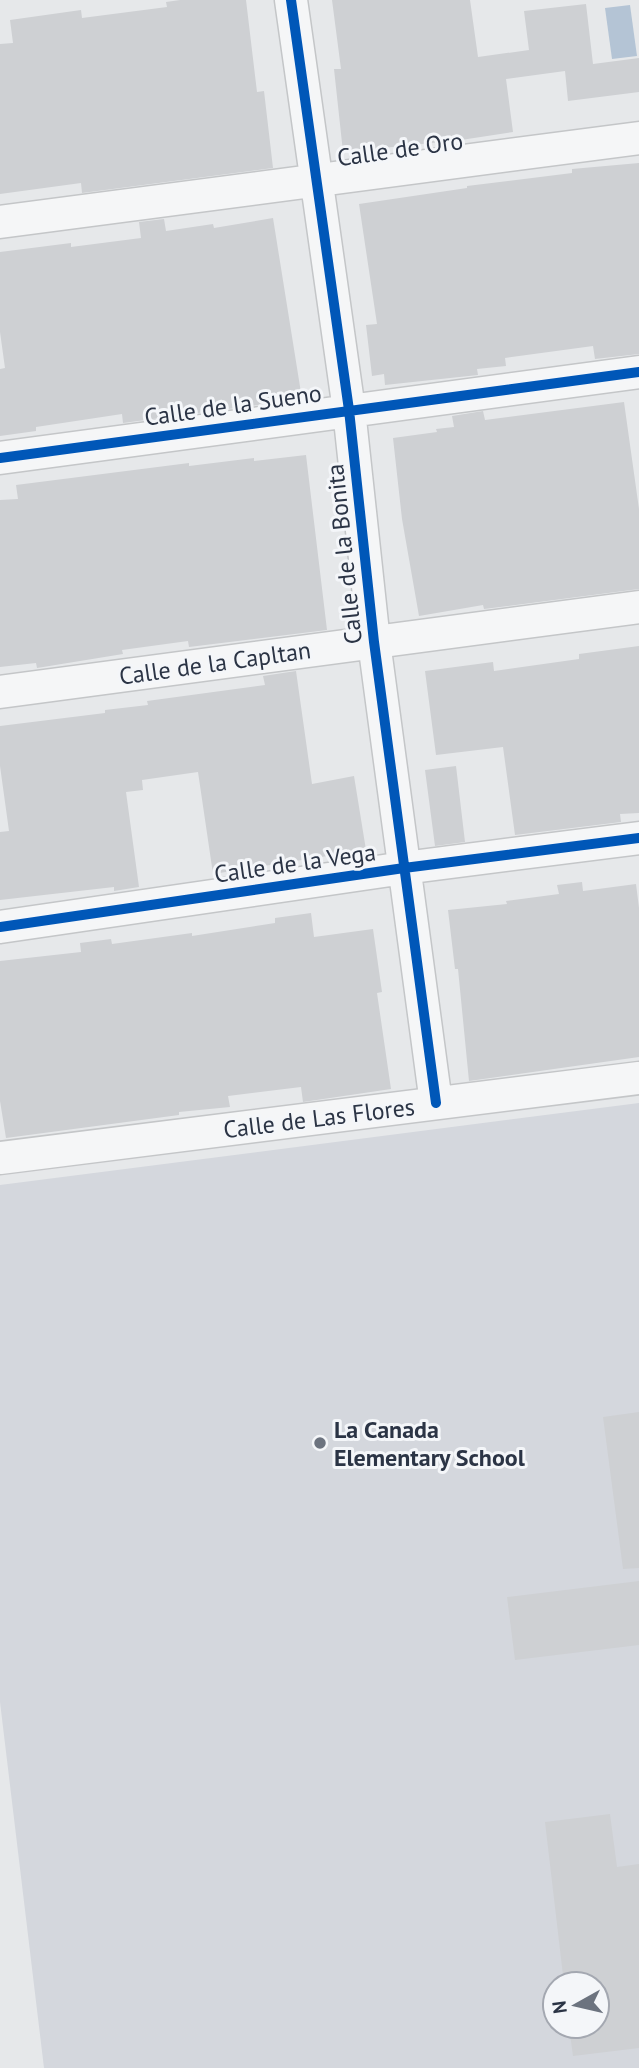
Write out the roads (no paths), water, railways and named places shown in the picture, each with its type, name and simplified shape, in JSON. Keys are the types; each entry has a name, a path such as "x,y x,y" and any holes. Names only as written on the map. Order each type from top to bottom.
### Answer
{"street":[{"name":"Calle de la Bonita","path":"291,0 349,410 374,642 436,1104"},
{"name":"Calle de Oro","path":"0,222 639,138"},
{"name":"Calle de la Sueno","path":"0,458 639,372"},
{"name":"Calle de la Capltan","path":"0,692 639,607"},
{"name":"Calle de la Vega","path":"0,927 404,868 639,838"},
{"name":"Calle de Las Flores","path":"0,1158 639,1078"}],"water":[{"path":"630,5 637,56 612,59 605,8"}],"place":[{"name":"La Canada Elementary School","path":"320,1443"}]}
